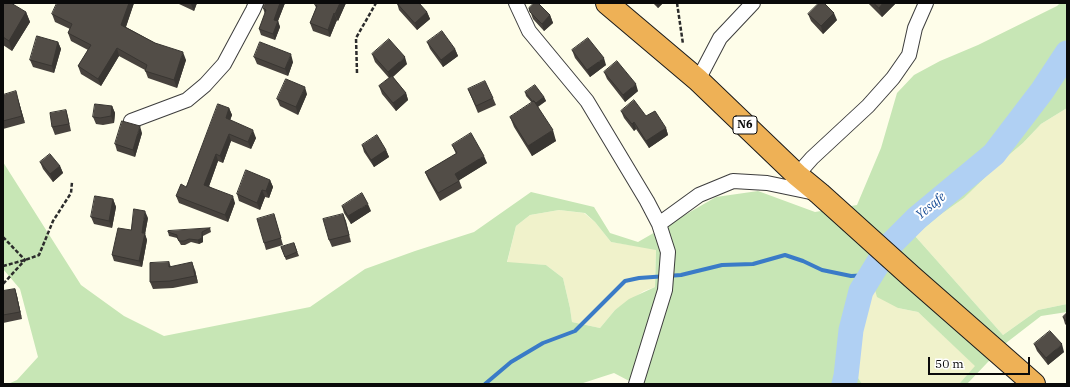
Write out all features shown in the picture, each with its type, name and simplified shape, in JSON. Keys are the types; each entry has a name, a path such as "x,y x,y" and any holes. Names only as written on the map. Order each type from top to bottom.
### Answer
{"highway":[{"name":"N6","path":"607,3 698,80 797,175 1034,384"}],"street":[{"path":"131,121 187,100 206,85 224,64 256,3"},
{"path":"516,3 529,31 587,101 659,224 668,252 665,290 636,384"},
{"path":"698,80 720,38 753,3"},
{"path":"797,175 812,158 868,106 893,78 909,55 915,28 926,3"},
{"path":"659,224 699,195 733,181 767,183 820,194"}],"path":[{"path":"357,73 356,38 376,3"},
{"path":"677,3 683,46"},
{"path":"3,266 39,255 53,221 71,193 72,182"},
{"path":"3,237 25,260"},
{"path":"3,284 25,260"}],"green space":[{"path":"1060,3 1067,3 1067,108 1041,124 1023,143 1003,160 964,198 940,215 915,236 1003,335 1038,310 1067,304 1067,312 1041,316 1006,343 967,384 959,384 975,366 918,312 898,308 877,297 871,276 861,291 851,330 846,376 857,376 862,384 635,384 614,373 580,384 8,384 17,380 38,357 20,289 3,269 3,162 81,285 124,316 164,336 310,307 365,269 474,232 531,192 594,207 610,233 638,242 716,197 758,191 815,212 857,205 881,148 897,93 914,75 940,61 978,45 1057,6","holes":["559,210 585,213 595,222 611,242 656,250 655,287 629,299 615,310 600,328 572,322 563,278 546,265 507,262 516,226 530,215"]},
{"path":"1067,108 1067,304 1038,310 1003,335 915,236 940,215 964,198 1003,160 1023,143 1041,124"},
{"path":"559,210 584,213 595,222 611,242 656,249 655,287 644,291 615,310 600,328 572,322 563,278 546,265 507,263 516,226 530,215"},
{"path":"871,275 898,308 918,312 976,366 959,384 862,384 857,376 846,376 851,330 861,291"}],"building":[{"path":"3,3 11,3 26,12 9,41 3,37"},
{"path":"57,3 129,3 121,25 155,43 183,52 174,80 145,71 147,65 117,48 98,79 78,66 91,45 68,33 72,24 52,14"},
{"path":"265,3 280,3 274,20 278,21 273,34 259,29 266,10 263,8"},
{"path":"316,3 340,3 335,14 334,13 328,30 310,23 317,6 315,5"},
{"path":"397,3 419,3 427,12 415,23"},
{"path":"534,3 538,3 550,15 542,24 530,12 529,8"},
{"path":"819,3 824,3 834,13 821,26 808,14"},
{"path":"874,3 883,3 879,8"},
{"path":"442,31 455,49 441,60 427,42"},
{"path":"37,36 58,42 52,66 30,60"},
{"path":"588,38 604,58 587,70 572,50"},
{"path":"389,39 405,57 388,72 372,54"},
{"path":"260,42 291,54 285,69 254,57"},
{"path":"617,61 636,84 623,95 604,72"},
{"path":"392,76 406,93 393,103 379,86"},
{"path":"286,79 305,87 296,107 277,99"},
{"path":"485,81 493,98 476,106 468,89"},
{"path":"535,85 544,97 536,103 534,101 533,102 525,92"},
{"path":"16,91 22,116 3,121 3,95"},
{"path":"634,100 646,116 655,111 666,128 646,141 634,122 632,124 621,111"},
{"path":"534,101 553,130 528,146 510,117"},
{"path":"95,104 112,106 111,116 100,118 93,117"},
{"path":"218,104 229,108 226,118 253,130 248,142 229,134 220,156 216,154 204,185 233,196 225,215 176,196 181,184 186,187"},
{"path":"66,110 69,124 52,127 50,113"},
{"path":"122,121 140,126 133,150 115,144"},
{"path":"471,133 484,156 455,174 459,181 438,193 425,172 457,153 452,145"},
{"path":"377,135 386,150 371,160 362,145"},
{"path":"50,154 60,166 50,174 40,162"},
{"path":"246,170 270,180 266,191 262,190 257,203 237,194"},
{"path":"362,193 368,204 348,216 342,206"},
{"path":"95,196 113,199 109,221 91,217"},
{"path":"134,209 145,211 142,233 145,233 139,261 112,255 118,228 131,230"},
{"path":"274,214 281,238 264,243 257,219"},
{"path":"343,214 349,235 329,240 323,219"},
{"path":"210,228 202,232 202,238 198,240 189,239 179,241 177,235 168,232 168,231"},
{"path":"294,243 297,252 285,257 281,247"},
{"path":"169,262 169,267 192,262 195,276 170,281 150,282 150,263"},
{"path":"15,289 20,312 3,315 3,291"},
{"path":"1067,313 1067,322 1063,317"},
{"path":"1050,331 1062,344 1046,358 1034,344"}],"waterway":[{"name":"Yesafe","path":"844,384 851,330 861,291 888,247 917,218 994,154 1042,91 1067,53"},
{"path":"485,384 511,362 543,343 575,331 625,281 639,278 681,275 722,265 753,264 785,255 803,261 822,270 851,276 871,275"}]}
